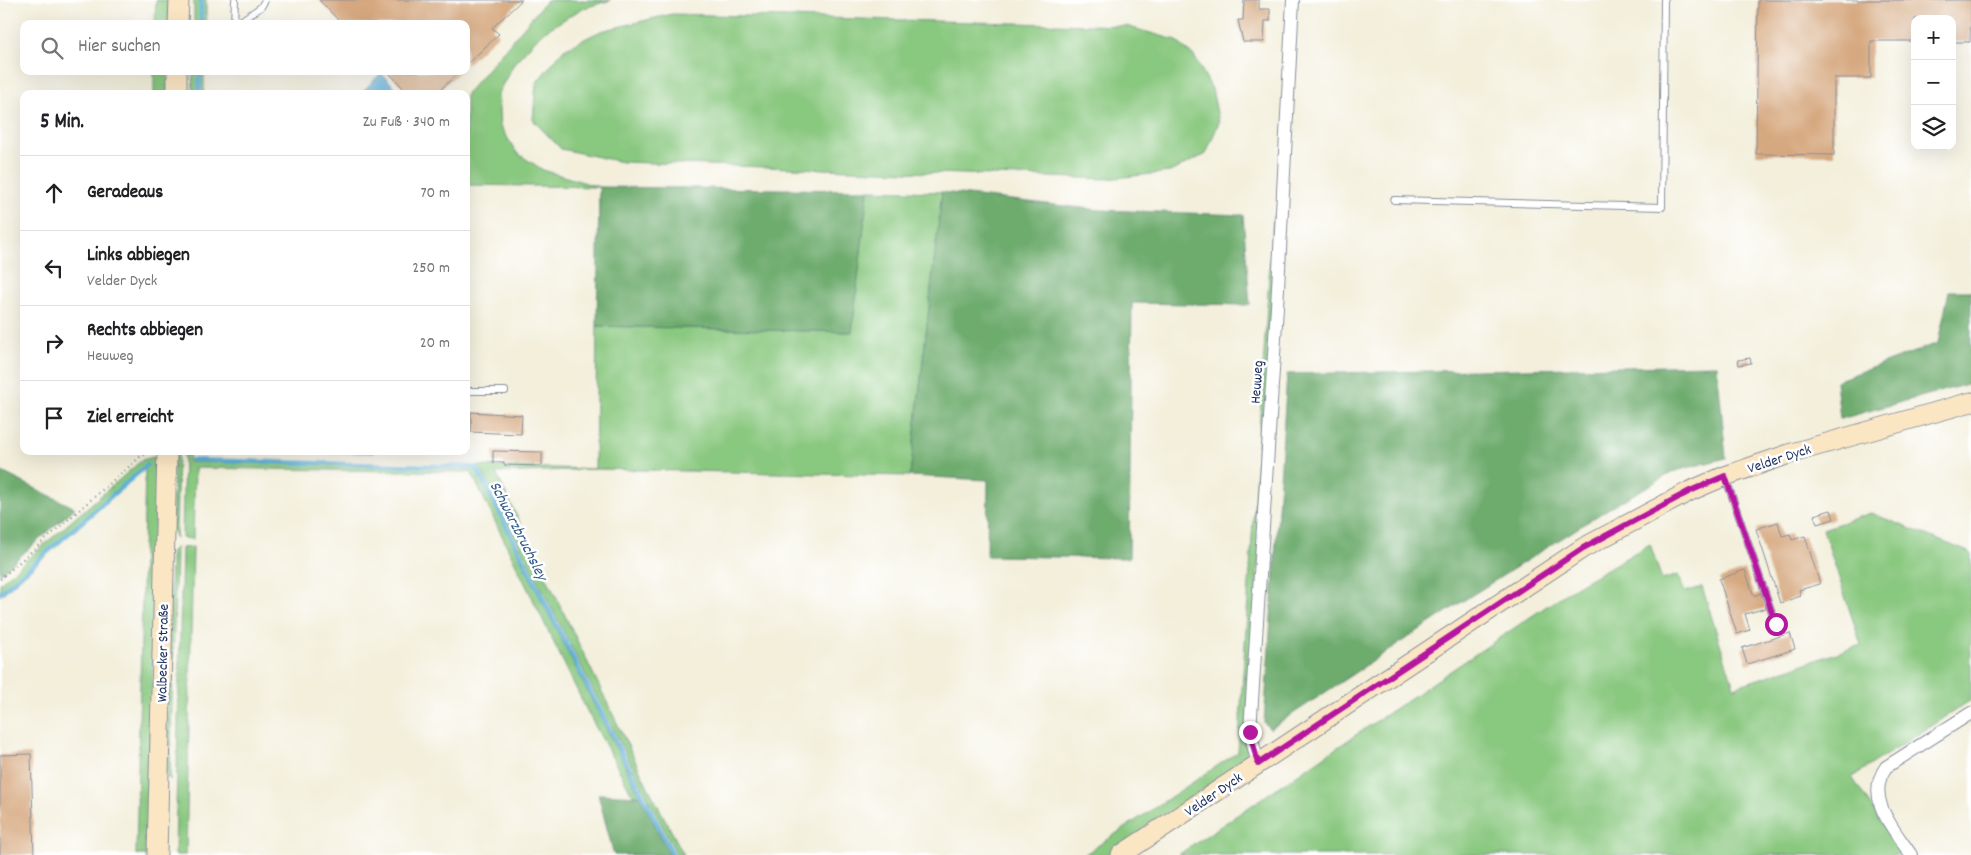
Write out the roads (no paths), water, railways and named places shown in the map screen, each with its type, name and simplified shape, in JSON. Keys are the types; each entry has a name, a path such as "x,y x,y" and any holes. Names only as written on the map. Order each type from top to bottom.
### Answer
{"main road":[{"path":"178,20 179,0"},
{"path":"177,75 177,90"},
{"name":"Velder Dyck","path":"1130,852 1258,764 1583,548 1690,491 1725,476 1800,451 1971,402"},
{"name":"Walbecker Straße","path":"156,855 167,455"}],"street":[{"name":"Heuweg","path":"1258,764 1250,732 1294,0"},
{"path":"1910,855 1883,813 1877,797 1880,776 1886,767 1971,713"}],"lane":[{"path":"234,0 235,20"},
{"path":"241,20 261,7 264,0"},
{"path":"1394,200 1662,207 1664,0"},
{"path":"470,392 505,391"},
{"path":"1725,476 1776,624"}],"water":[{"path":"379,75 383,75 398,90 364,90"}],"waterway":[{"name":"Schwarzbruchsley","path":"201,0 201,20"},
{"name":"Schwarzbruchsley","path":"199,90 200,75"},
{"name":"Schwarzbruchsley","path":"192,460 474,467 479,472 673,855"},
{"path":"0,593 147,465"}]}
